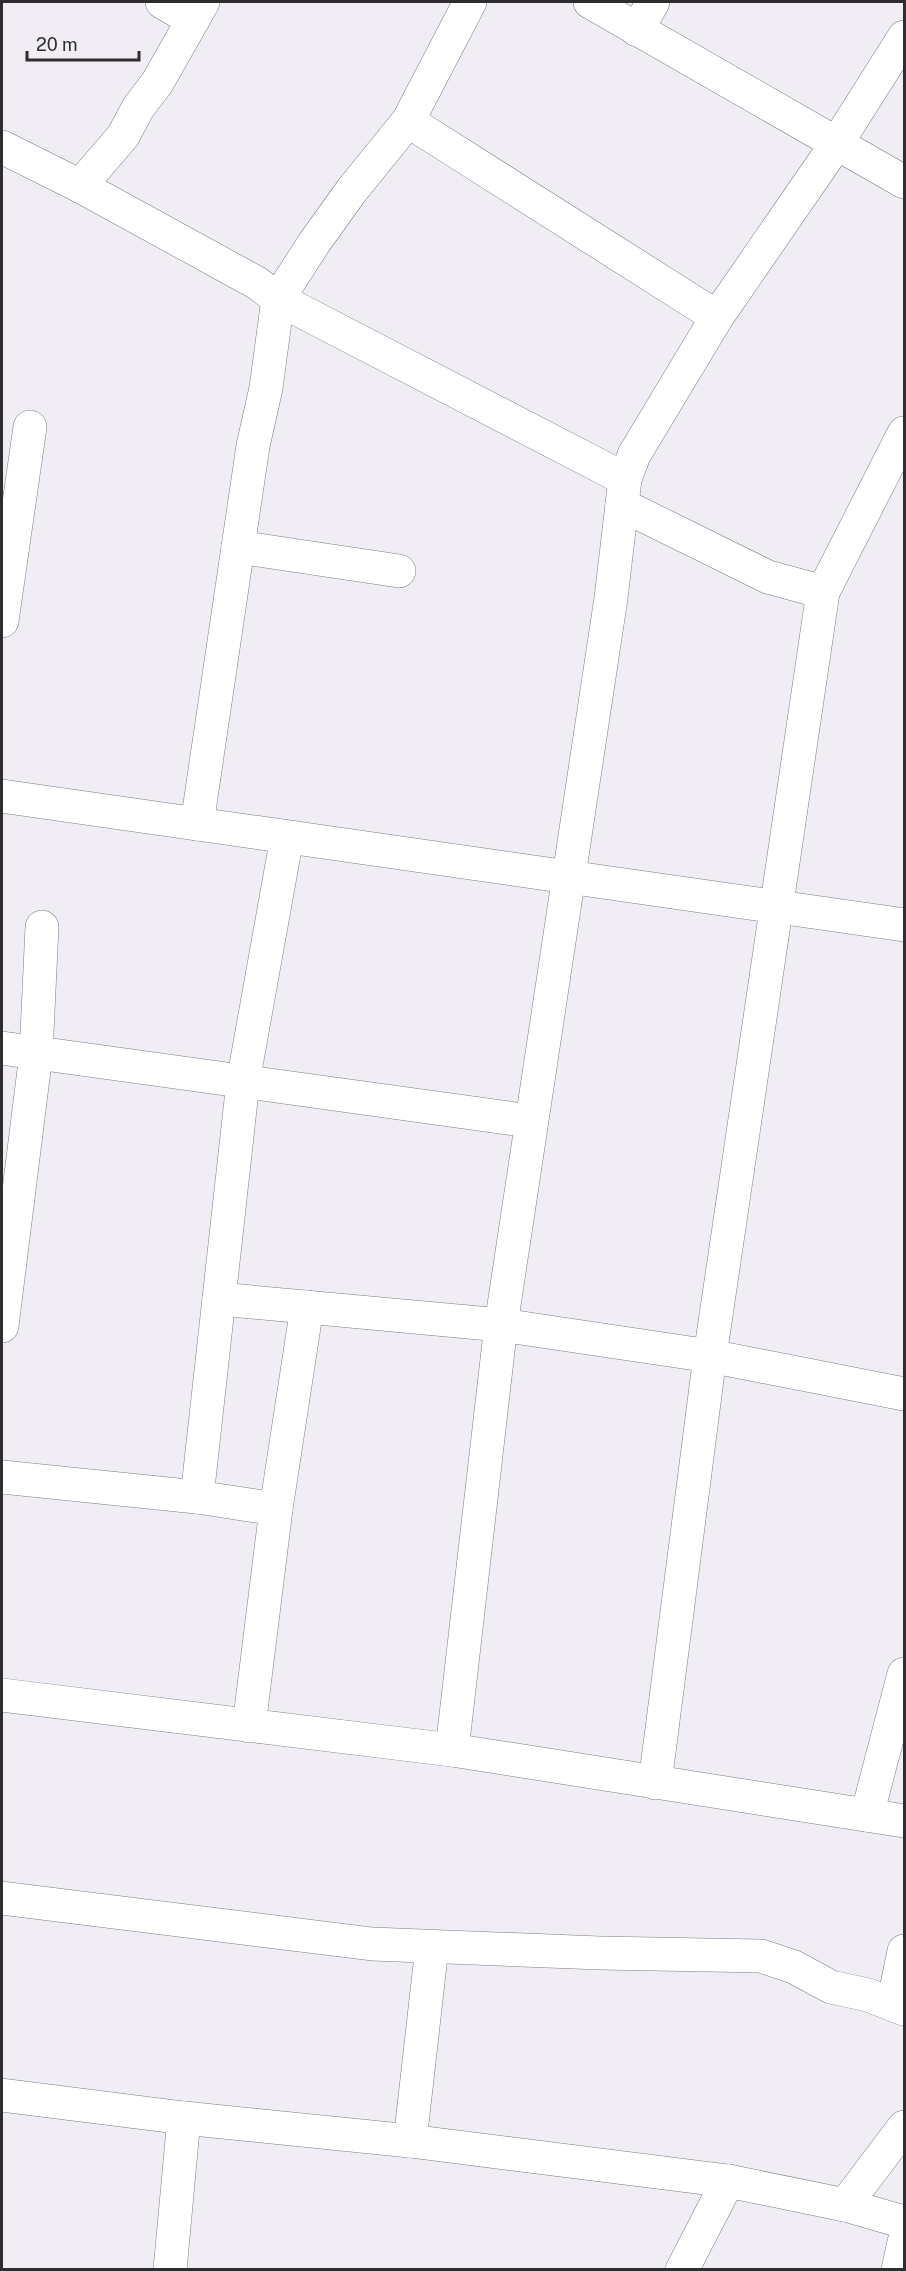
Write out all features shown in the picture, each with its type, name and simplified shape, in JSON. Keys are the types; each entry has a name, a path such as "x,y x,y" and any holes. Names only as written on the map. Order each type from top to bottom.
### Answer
{"street":[{"path":"80,186 123,136 138,108 157,83 198,11 162,2"},
{"path":"197,824 253,446 266,388 278,299 352,190 408,121 470,2"},
{"path":"590,2 904,182"},
{"path":"637,30 653,2"},
{"path":"452,1750 501,1325 609,610 623,492 634,455 717,317 837,143 904,37"},
{"path":"408,121 717,317"},
{"path":"2,147 80,186 257,283 278,299 623,492 768,578 823,592"},
{"path":"2,621 30,427"},
{"path":"656,1783 711,1356 823,592 904,433"},
{"path":"238,547 399,571"},
{"path":"2,796 904,925"},
{"path":"197,1497 243,1082 287,837"},
{"path":"2,1326 36,1054 42,927"},
{"path":"2,1048 530,1121"},
{"path":"219,1299 501,1325 711,1356 904,1394"},
{"path":"249,1726 276,1509 308,1306"},
{"path":"2,1477 197,1497 276,1509"},
{"path":"867,1815 904,1674"},
{"path":"2,1695 452,1750 904,1821"},
{"path":"2,1898 372,1944 611,1954 761,1956 794,1967 831,1987 868,1995 899,2007 904,1951"},
{"path":"410,2141 432,1947"},
{"path":"2,2095 184,2118 410,2141 728,2181 845,2205 904,2222"},
{"path":"170,2270 184,2118"},
{"path":"845,2205 904,2127"},
{"path":"682,2270 728,2181"},
{"path":"898,2270 904,2242"}]}
